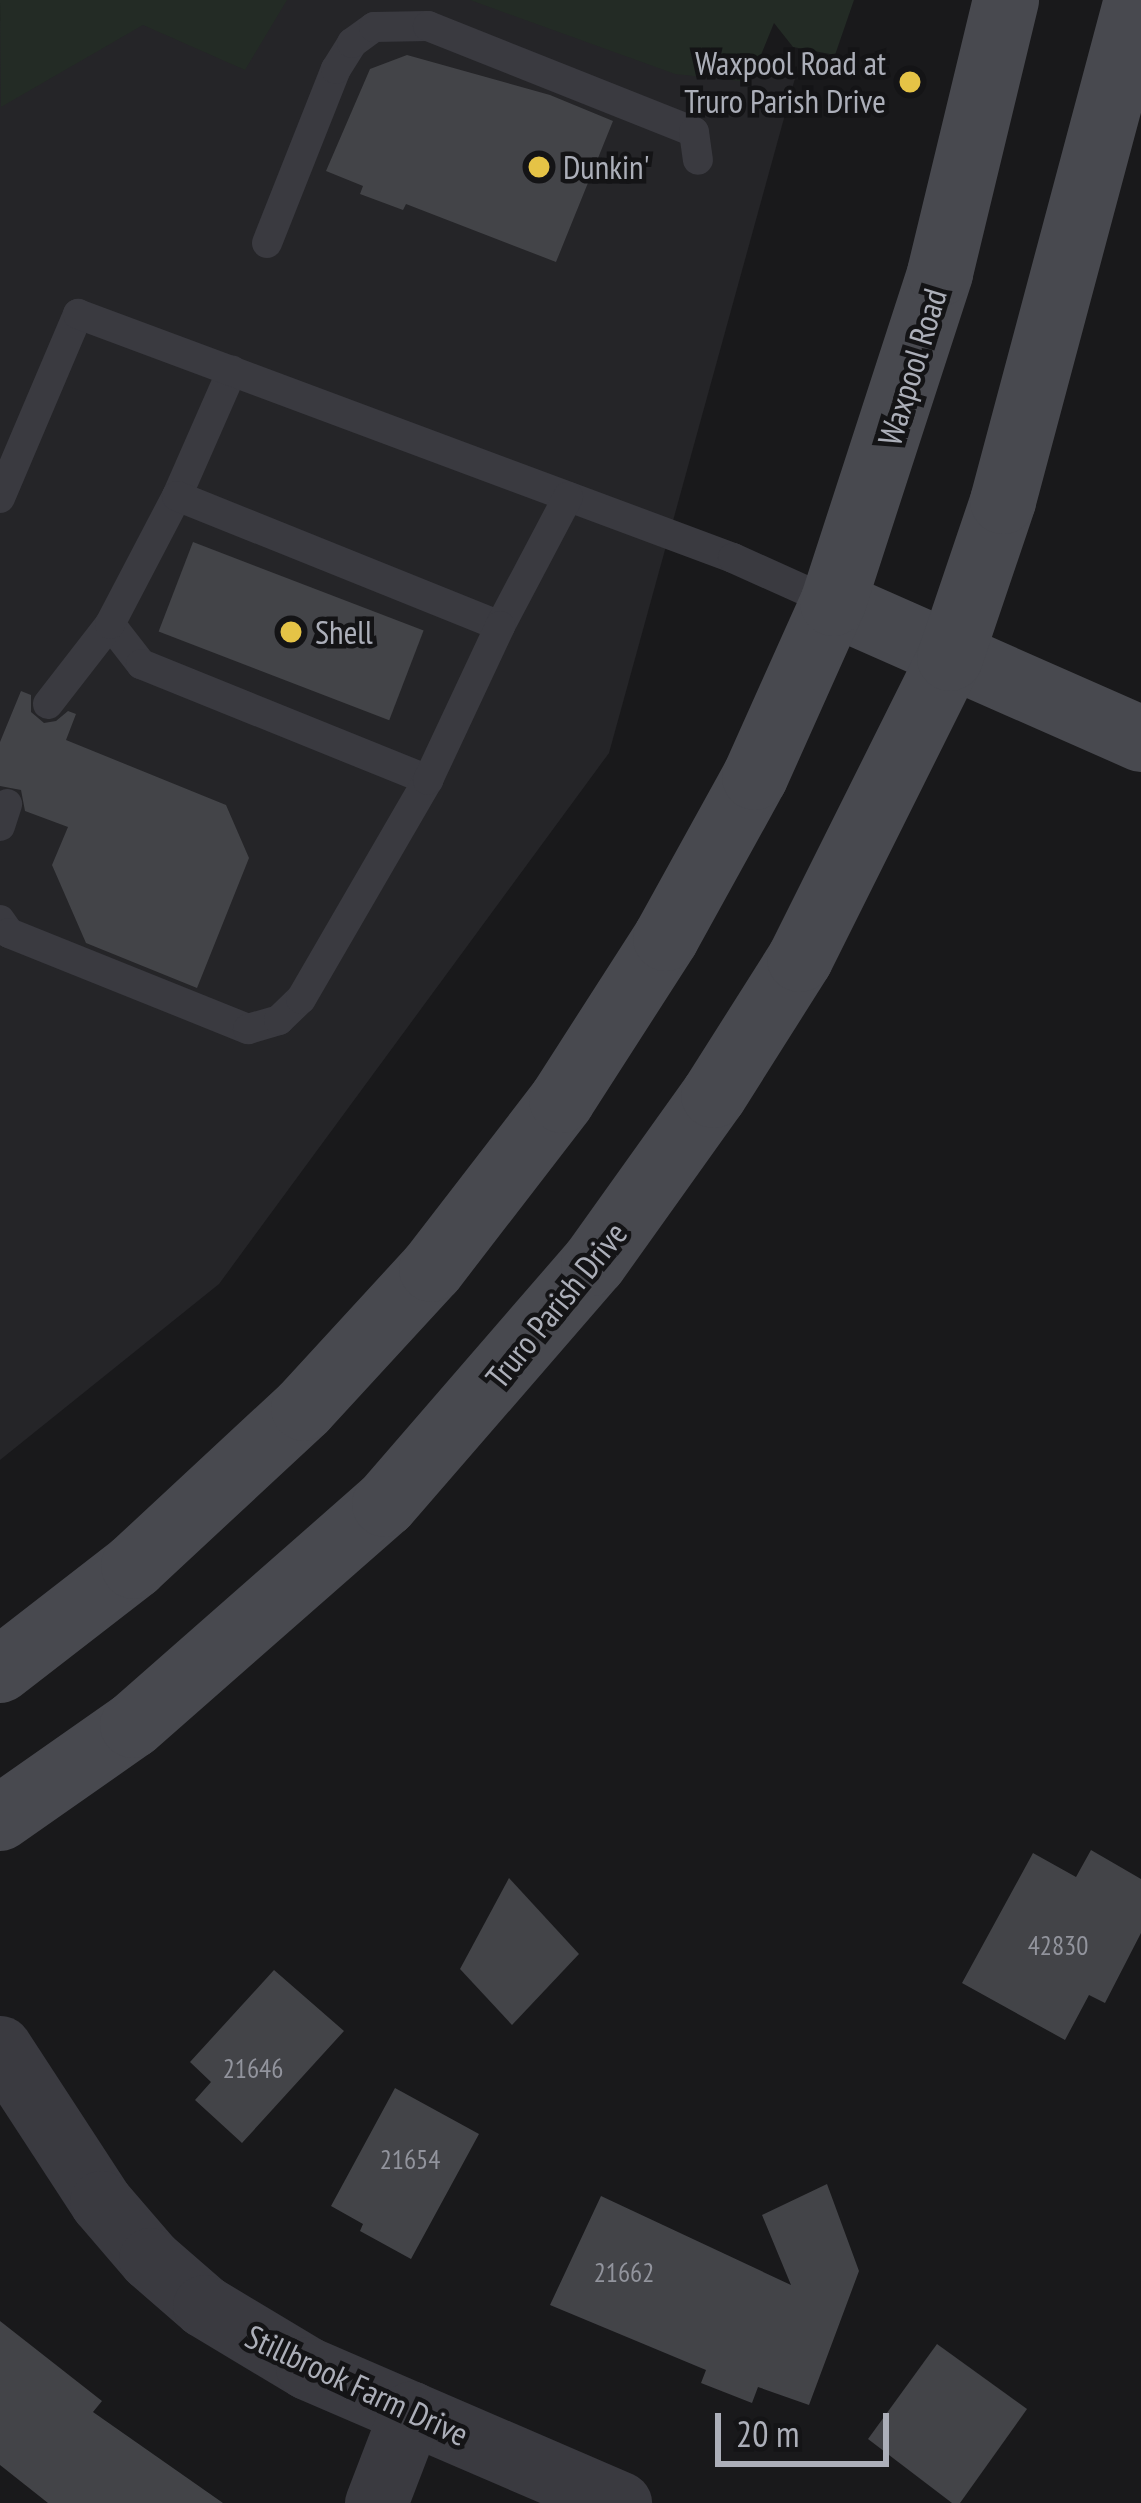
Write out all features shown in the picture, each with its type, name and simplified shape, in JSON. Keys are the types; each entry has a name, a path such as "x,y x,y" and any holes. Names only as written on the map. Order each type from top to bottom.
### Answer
{"street":[{"name":"Waxpool Road","path":"833,604 940,273 1006,0"},
{"path":"950,658 1016,456 1137,0"},
{"path":"0,1670 134,1566 304,1408 432,1269 562,1100 666,938 755,778 833,604 1141,739"},
{"name":"Truro Parish Drive","path":"0,1818 133,1725 385,1504 594,1263 715,1095 800,959 950,658"},
{"name":"Stillbrook Farm Drive","path":"0,2047 101,2202 150,2259 253,2339 620,2503"},
{"path":"376,2503 411,2412"}],"lane":[{"path":"267,243 336,69 352,43 374,27 428,26 694,132 698,160"},
{"path":"0,498 78,314 756,567 833,604"},
{"path":"48,704 110,624 178,496 232,371"},
{"path":"178,496 500,626"},
{"path":"0,920 9,933 248,1029 279,1020 301,999 428,780 500,626 568,497"},
{"path":"110,624 141,664 428,780"}],"shaded area":[{"path":"0,0 287,0 245,70 143,25 1,107"},
{"path":"64,0 651,0 797,71 609,753 219,1284 0,1460 0,21"},
{"path":"470,0 854,0 835,55 793,47 774,23 750,82 675,74"}],"building":[{"path":"407,55 550,95 613,121 556,262 406,204 403,210 360,194 363,186 326,171 370,69"},
{"name":"Shell","path":"193,542 424,631 389,720 159,632"},
{"path":"21,691 31,695 31,712 44,723 68,711 76,714 66,740 226,805 249,858 197,988 86,943 52,865 68,827 25,811 21,790 0,786 0,742"},
{"path":"1091,1850 1141,1879 1141,1933 1105,2003 1089,1995 1065,2040 962,1983 1033,1853 1076,1877"},
{"path":"509,1878 579,1954 512,2025 460,1969"},
{"path":"274,1970 344,2031 242,2143 195,2100 211,2082 190,2062"},
{"path":"395,2088 479,2134 411,2259 360,2231 363,2224 331,2206"},
{"path":"827,2184 859,2271 809,2405 758,2387 752,2403 701,2383 706,2370 550,2305 601,2196 791,2285 762,2215"},
{"path":"0,2321 102,2401 93,2412 223,2503 48,2503 0,2465"},
{"path":"937,2344 1027,2409 960,2503 952,2503 868,2439"}],"place":[{"name":"Waxpool Road at Truro Parish Drive","path":"910,82"},
{"name":"Dunkin'","path":"539,167"},
{"name":"Shell","path":"291,632"}]}
